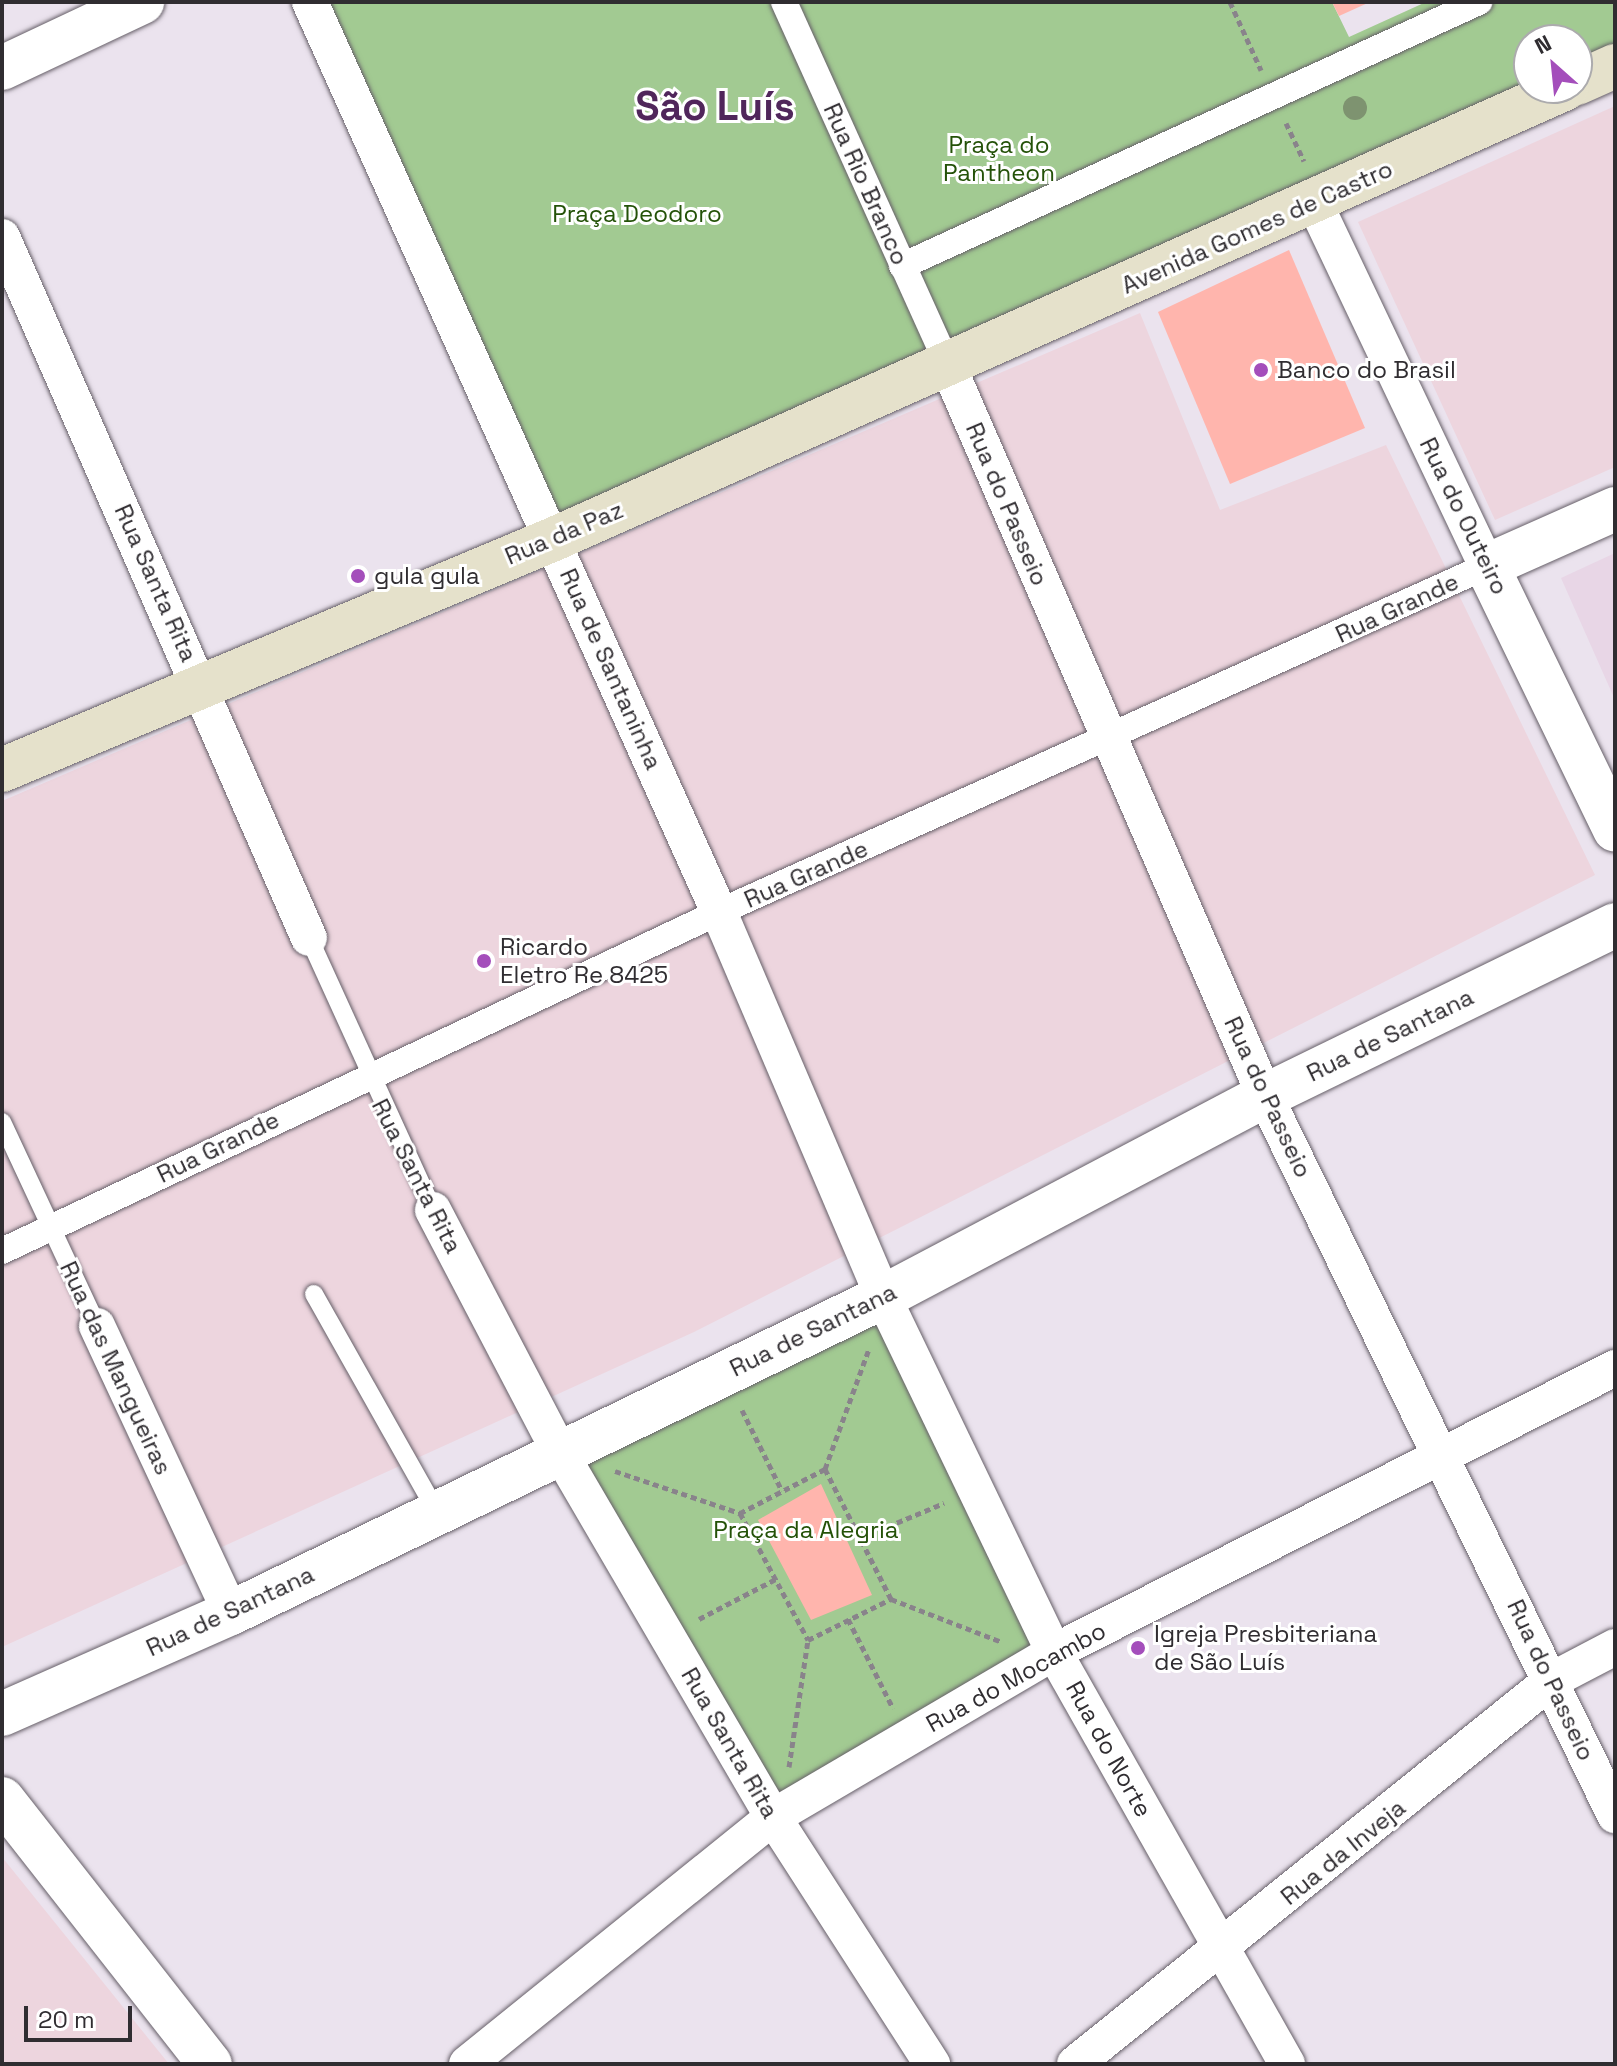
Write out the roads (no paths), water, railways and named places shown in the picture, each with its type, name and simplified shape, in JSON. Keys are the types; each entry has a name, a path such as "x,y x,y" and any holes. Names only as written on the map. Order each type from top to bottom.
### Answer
{"main road":[{"path":"1593,76 1615,66"},
{"name":"Avenida Gomes de Castro","path":"948,366 1531,104"},
{"name":"Rua da Paz","path":"2,770 201,682 554,539 948,366"}],"street":[{"path":"2,68 142,2"},
{"name":"Rua de Santaninha","path":"310,2 554,539 719,912 883,1297"},
{"name":"Rua Rio Branco","path":"784,2 948,366"},
{"path":"902,266 1479,2"},
{"name":"Rua do Outeiro","path":"1314,202 1615,830"},
{"name":"Rua Santa Rita","path":"2,237 201,682 309,938"},
{"name":"Rua do Passeio","path":"948,366 1265,1096 1442,1453 1615,1815"},
{"name":"Rua Grande","path":"2,1251 366,1075 719,912 1109,740 1615,509"},
{"name":"Rua de Santana","path":"2,1714 231,1613 559,1451 883,1297 1265,1096 1615,925"},
{"name":"Rua Santa Rita","path":"433,1210 559,1451 773,1817 932,2064"},
{"name":"Rua do Norte","path":"883,1297 1054,1652 1287,2064"},
{"name":"Rua das Mangueiras","path":"97,1326 231,1613"},
{"name":"Rua do Mocambo","path":"467,2064 773,1817 1054,1652 1615,1368"},
{"name":"Rua da Inveja","path":"1075,2064 1223,1951 1552,1680 1615,1647"},
{"path":"2,1799 210,2064"}],"lane":[{"name":"Rua Santa Rita","path":"309,938 366,1075 433,1210"},
{"name":"Rua das Mangueiras","path":"2,1122 97,1326"},
{"path":"314,1294 437,1512"}],"place":[{"name":"Banco do Brasil","path":"1261,370"},
{"name":"gula gula","path":"358,576"},
{"name":"Ricardo Eletro Re 8425","path":"484,961"},
{"name":"Igreja Presbiteriana de São Luís","path":"1138,1648"}],"district":[{"name":"São Luís","path":"715,107"}],"park label":[{"name":"Praça do Pantheon","path":"999,159"},
{"name":"Praça Deodoro","path":"637,214"},
{"name":"Praça da Alegria","path":"806,1530"}]}
